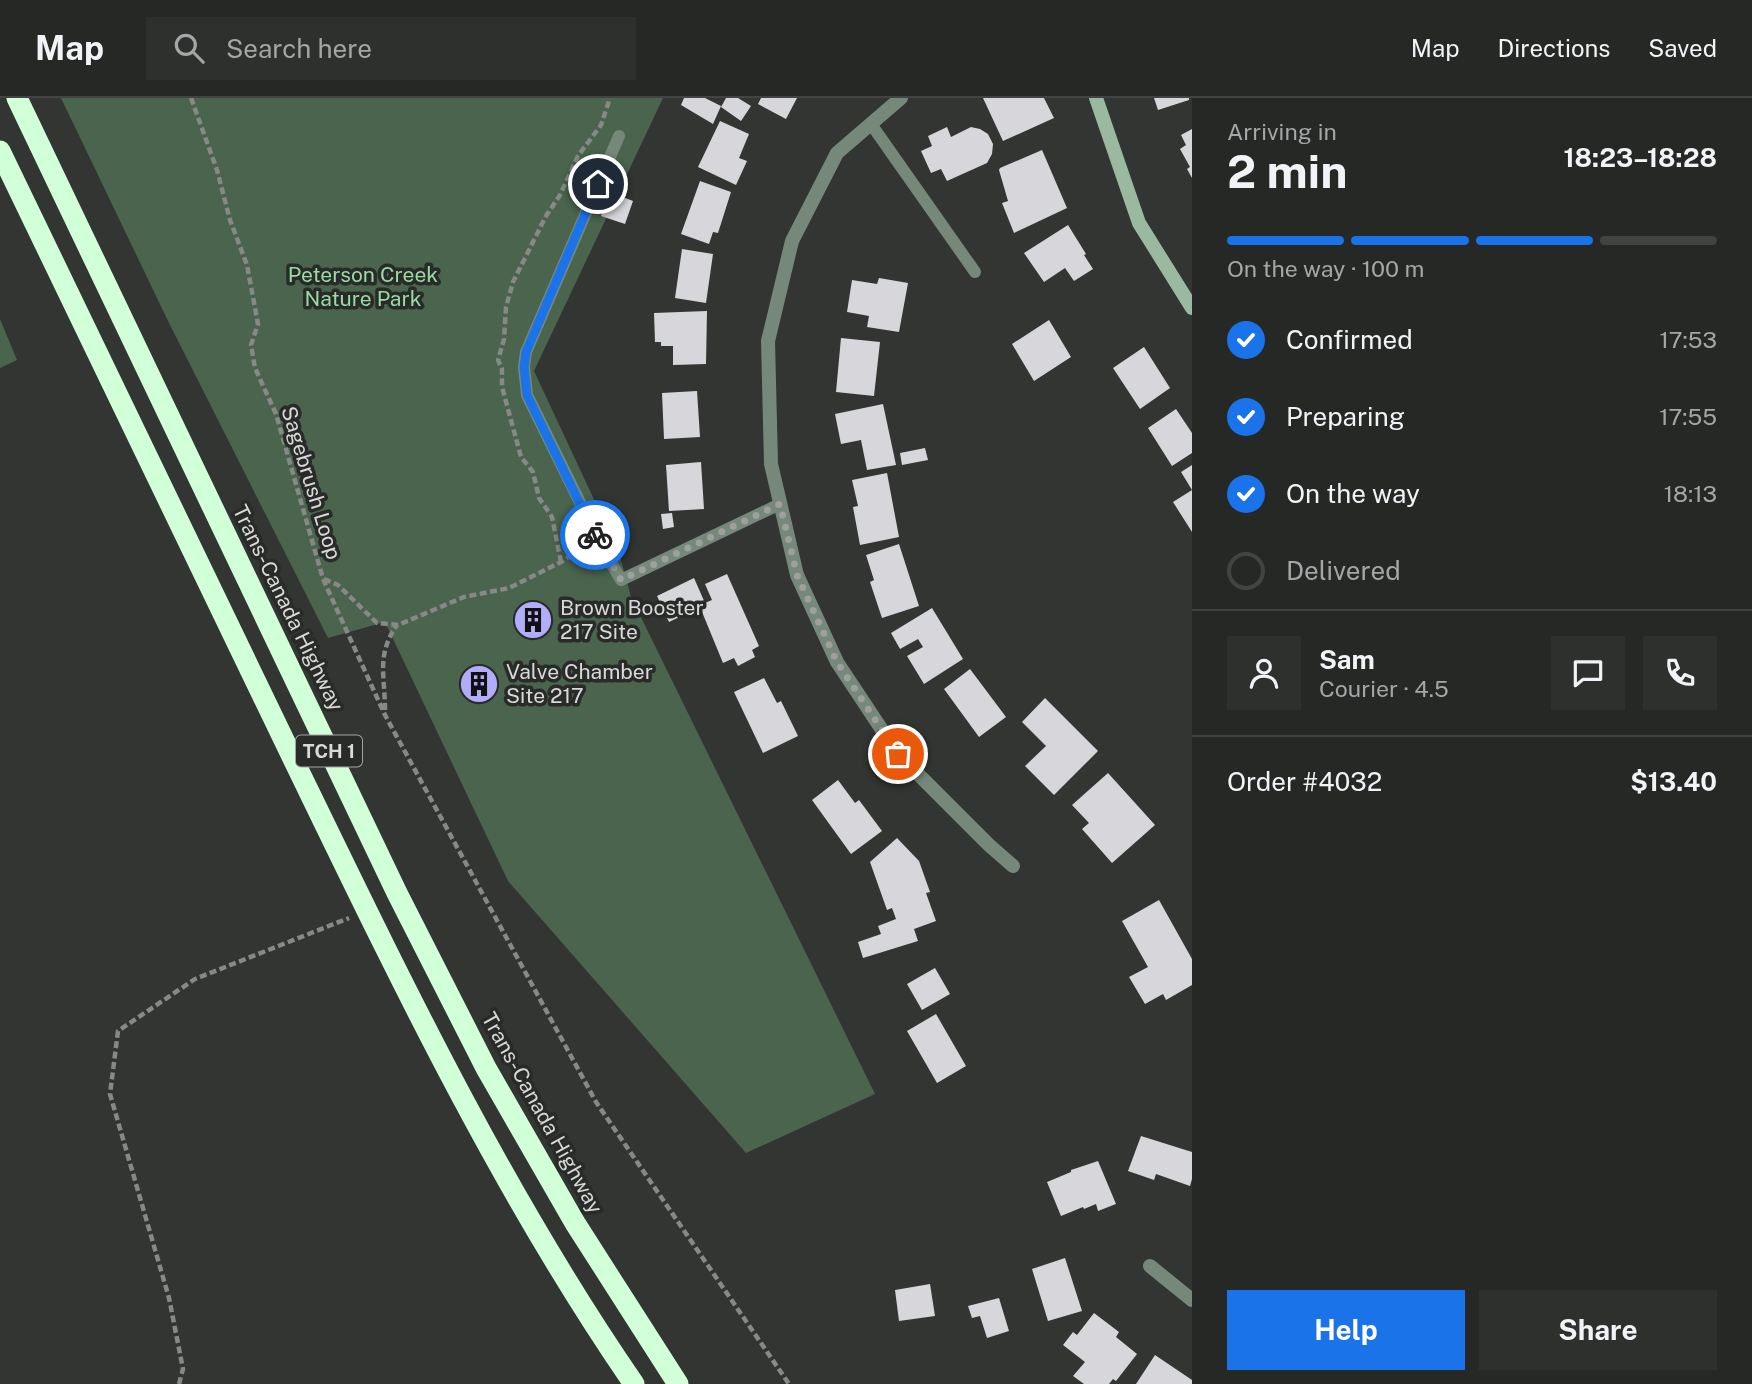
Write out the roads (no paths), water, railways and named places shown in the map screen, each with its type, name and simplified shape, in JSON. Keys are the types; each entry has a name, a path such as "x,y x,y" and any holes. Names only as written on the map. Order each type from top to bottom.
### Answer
{"highway":[{"name":"Trans-Canada Highway","path":"17,98 391,881 486,1069 575,1223 678,1384"},
{"name":"TCH 1","path":"0,152 367,911 456,1085 531,1218 634,1384"}],"street":[{"path":"901,98 837,153 792,241 768,341 771,464 797,575 837,662 898,754 1013,866"},
{"path":"1096,98 1139,223 1192,308"},
{"path":"1150,1266 1192,1300"}],"lane":[{"path":"871,124 975,272"},
{"path":"619,136 526,352 524,367 527,395 621,580 780,504"}],"place":[{"name":"Brown Booster 217 Site","path":"533,620"},
{"name":"Valve Chamber Site 217","path":"479,684"}],"park label":[{"name":"Peterson Creek Nature Park","path":"363,287"}]}
